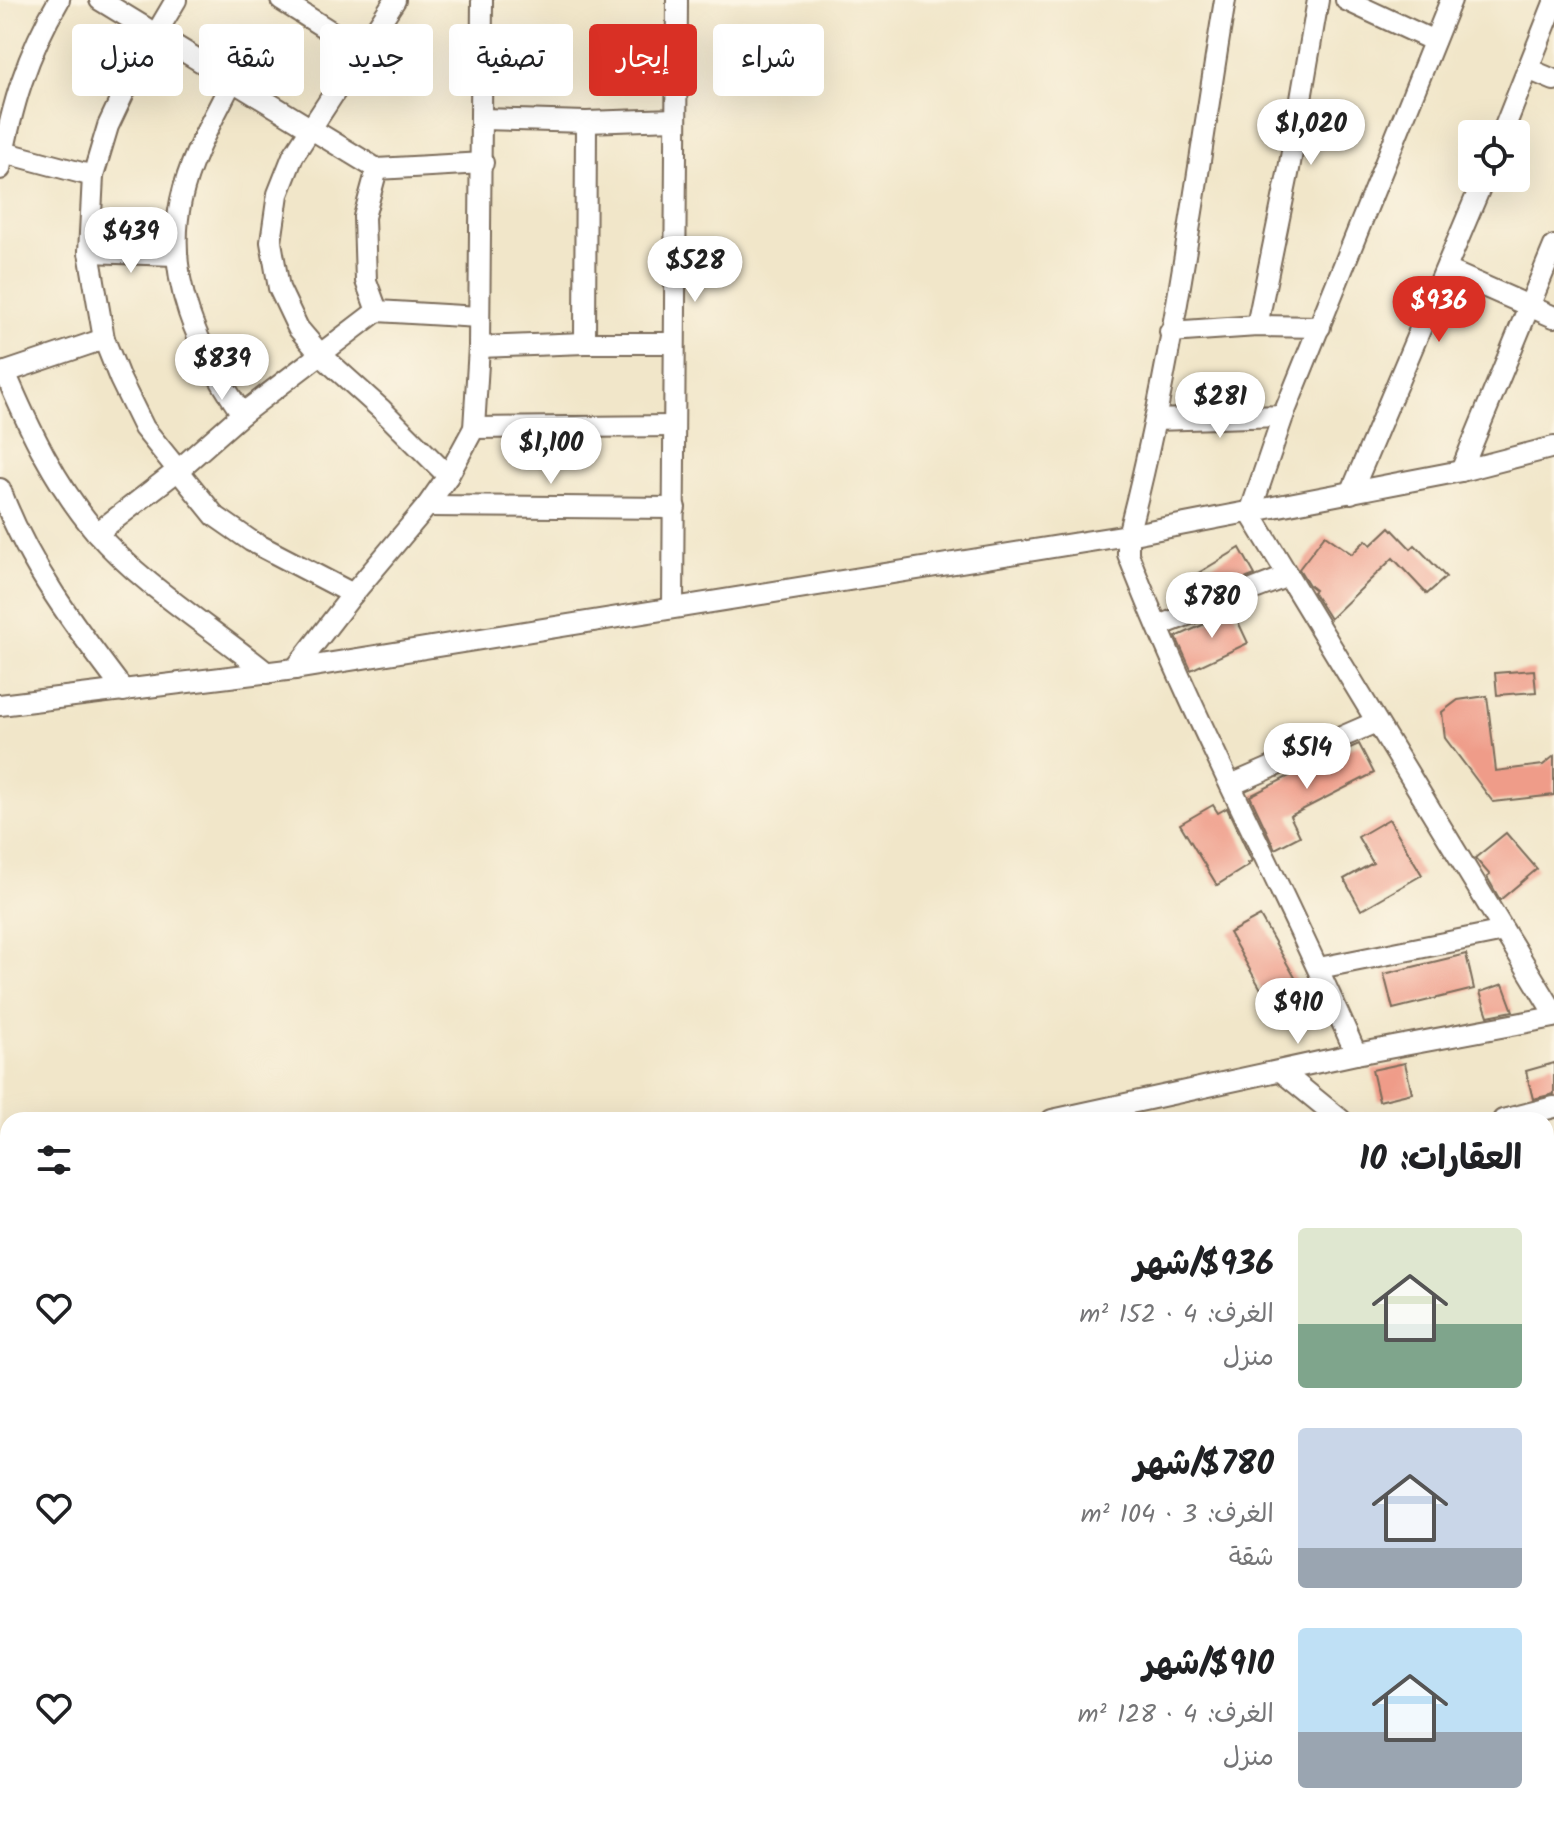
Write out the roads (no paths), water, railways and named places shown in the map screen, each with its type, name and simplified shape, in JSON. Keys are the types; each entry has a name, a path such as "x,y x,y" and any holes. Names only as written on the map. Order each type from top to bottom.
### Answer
{"street":[{"path":"59,0 41,29 23,71 11,110 2,161 93,176"},
{"path":"100,0 138,24"},
{"path":"162,24 176,0"},
{"path":"281,0 320,25"},
{"path":"380,24 395,0"},
{"path":"673,607 677,0"},
{"path":"1225,0 1155,420 1128,535 1128,554 1356,1054"},
{"path":"1257,326 1289,169 1318,0"},
{"path":"1346,0 1434,41"},
{"path":"1090,1112 1554,1015 1250,513 1283,416 1451,0"},
{"path":"295,669 427,506 448,476 474,428 483,163 479,2"},
{"path":"1508,120 1554,3"},
{"path":"1528,69 1554,80"},
{"path":"122,96 108,126 93,176 89,252 104,339 120,379 144,428 215,516 251,541 353,594"},
{"path":"224,96 200,143 181,200 175,255 189,314 212,370 242,414"},
{"path":"256,96 377,169 483,163"},
{"path":"333,96 293,156 278,194 271,242 279,288 298,328 321,355 448,476"},
{"path":"482,119 586,122 675,119"},
{"path":"585,343 586,122"},
{"path":"377,169 364,217 366,281 377,311"},
{"path":"1351,493 1478,192"},
{"path":"1461,471 1554,246"},
{"path":"89,252 175,255"},
{"path":"1447,270 1554,317"},
{"path":"97,533 177,471 242,414 377,311 479,317"},
{"path":"1170,332 1257,326 1320,327"},
{"path":"104,339 2,373 52,470 97,533 154,586 267,673"},
{"path":"479,347 673,343"},
{"path":"1155,420 1283,416"},
{"path":"474,428 674,426"},
{"path":"0,705 295,669 1128,535 1461,471 1554,447"},
{"path":"0,489 31,558 67,616 124,691"},
{"path":"427,506 675,508"},
{"path":"1159,626 1288,576"},
{"path":"1231,785 1376,722"},
{"path":"1319,968 1504,931"},
{"path":"1282,1072 1331,1112"},
{"path":"1534,1112 1554,1107"}]}
